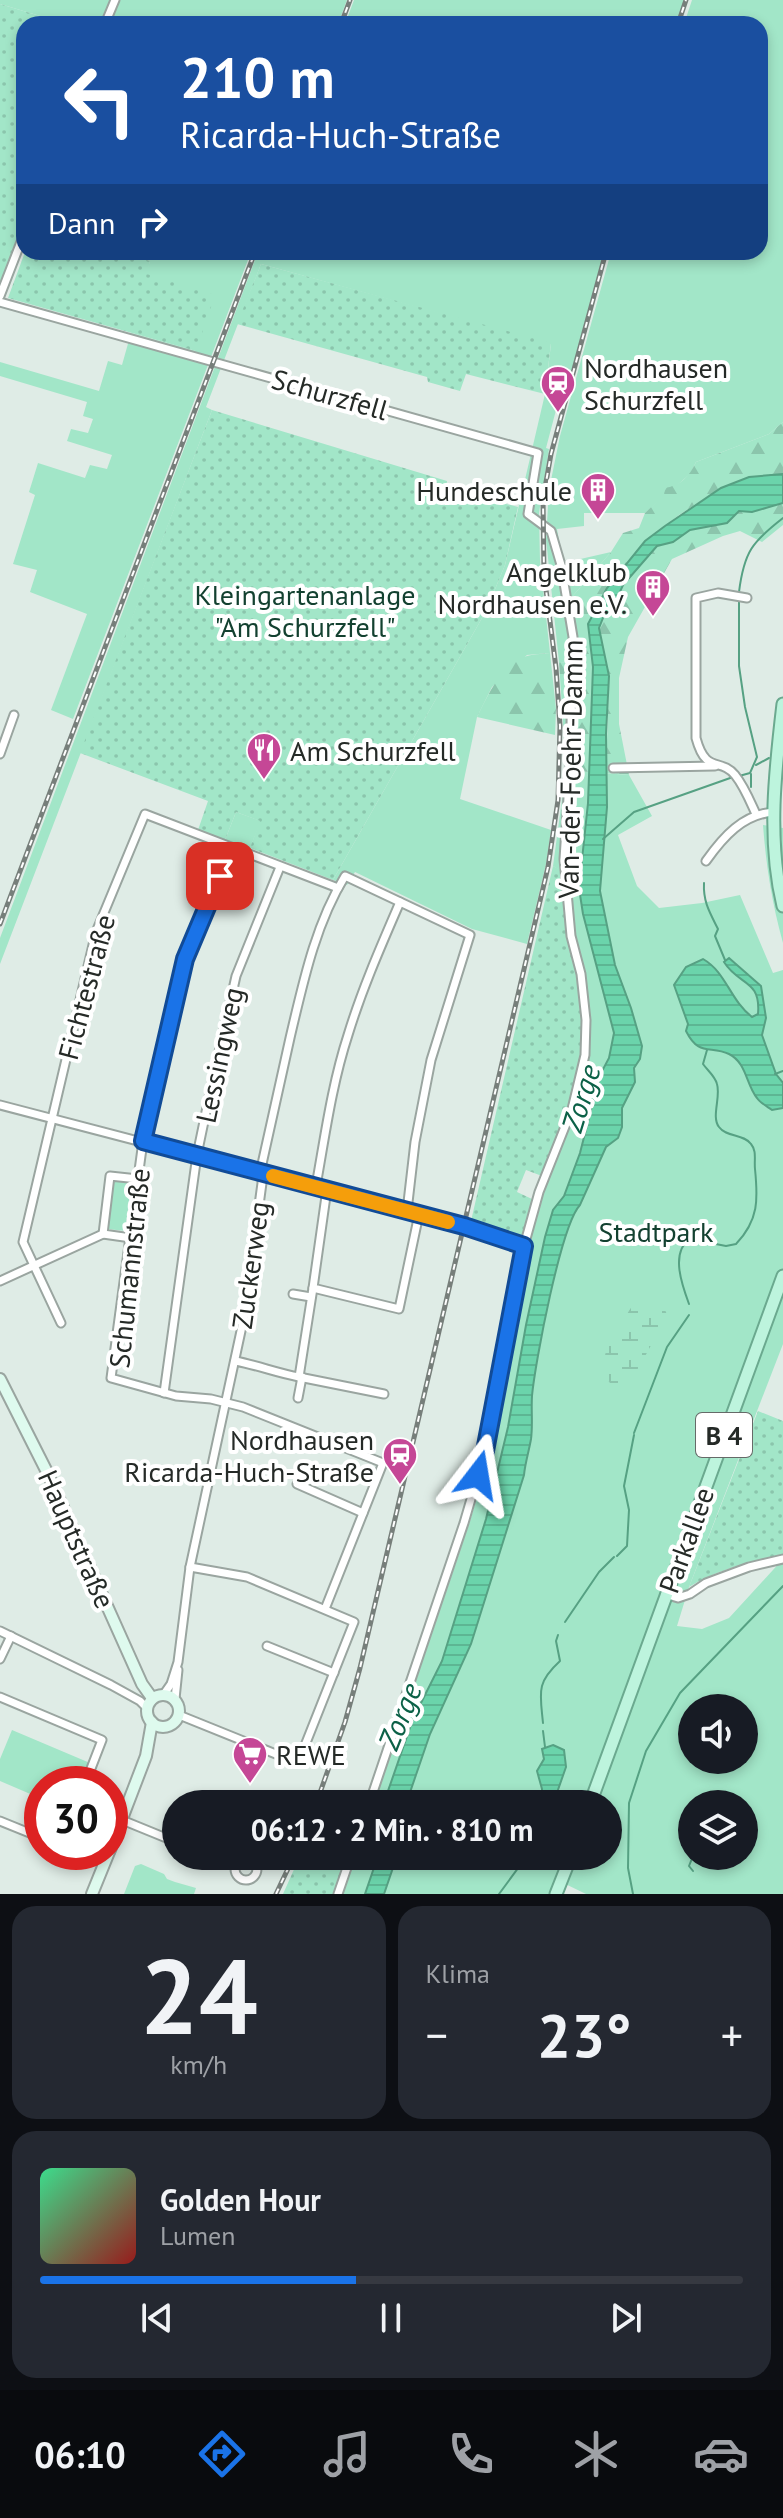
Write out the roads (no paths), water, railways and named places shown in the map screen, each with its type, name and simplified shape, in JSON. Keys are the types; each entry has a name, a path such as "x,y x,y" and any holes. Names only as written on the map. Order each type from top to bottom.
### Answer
{"main road":[{"path":"783,704 774,812 775,860 783,906"},
{"name":"Parkallee","path":"595,1790 783,1276"},
{"path":"556,1894 565,1870"}],"street":[{"path":"0,296 16,255"},
{"name":"Schurzfell","path":"0,302 538,453 528,514 551,531 561,565"},
{"name":"Van-der-Foehr-Damm","path":"374,1790 464,1523 485,1451 524,1246 539,1192 572,1109 585,1055 586,1020 581,974 571,936 564,859 573,637 561,565"},
{"path":"715,766 699,750 696,738 696,598 718,593 741,597"},
{"path":"0,754 14,715"},
{"path":"613,768 725,767 736,776 754,810"},
{"path":"706,861 724,838 754,810 774,812"},
{"name":"Fichtestraße","path":"61,1323 23,1242 96,932 145,814 232,848"},
{"path":"232,848 338,888"},
{"name":"Schumannstraße","path":"232,848 185,959 143,1141 111,1378 164,1393 226,1402 383,1463 363,1513"},
{"name":"Lessingweg","path":"164,1393 197,1155 236,976 280,867"},
{"name":"Zuckerweg","path":"159,1700 179,1673 190,1567 244,1317 262,1164 299,1001 322,921 345,876 400,902"},
{"path":"316,1186 347,1036 400,902 470,935 431,1060 415,1142 407,1211"},
{"path":"0,1105 316,1186 464,1226 524,1246"},
{"path":"103,1234 110,1176 138,1179"},
{"path":"298,1398 327,1189"},
{"path":"293,1294 312,1292 399,1309 419,1214"},
{"path":"0,1281 103,1234 131,1238"},
{"path":"235,1361 384,1394"},
{"name":"Hauptstraße","path":"0,1379 48,1474 142,1684 159,1700"},
{"path":"297,1484 363,1513 325,1609"},
{"path":"665,1594 678,1598 706,1583 749,1567 783,1559"},
{"path":"179,1715 298,1763 354,1622 247,1577 190,1567"},
{"path":"0,1631 140,1701 159,1700 179,1706 179,1715 172,1725 164,1727 152,1722"},
{"path":"0,1659 11,1636"},
{"path":"267,1646 334,1673"},
{"path":"0,1697 102,1740 92,1766"},
{"path":"128,1804 146,1756 159,1700"},
{"path":"146,1756 164,1727"},
{"path":"128,1822 162,1836"},
{"path":"1,1823 24,1831"},
{"path":"93,1894 102,1870"},
{"path":"338,1894 346,1870"}],"waterway":[{"path":"739,592 751,549 783,518"},
{"path":"739,599 739,666 757,757 750,773 739,776"},
{"path":"756,765 769,758"},
{"path":"751,774 751,787"},
{"path":"603,839 634,812 733,777"},
{"path":"704,883 706,902 718,929 715,936 725,960"},
{"path":"689,1304 679,1269 680,1252 684,1245 690,1239 726,1246 736,1244 753,1218 756,1200 753,1147 748,1141 722,1130 717,1123 717,1084 703,1064 707,1050"},
{"path":"775,1074 783,1071"},
{"path":"634,1433 667,1347 689,1315"},
{"path":"617,1556 627,1546 629,1510 624,1486 634,1435"},
{"path":"565,1622 599,1572 614,1557"},
{"path":"633,1894 628,1868 629,1803 646,1751 680,1693 783,1586"},
{"path":"543,1723 541,1689 560,1661 556,1641 558,1635"},
{"path":"543,1731 545,1747"},
{"path":"499,1894 517,1870"}],"railway":[{"path":"344,16 350,0"},
{"path":"681,16 686,0"},
{"path":"0,924 252,260"},
{"path":"321,1790 360,1668 548,867 558,800 560,726 544,574 543,499 551,454 604,260"},
{"path":"276,1894 287,1870"}],"place":[{"name":"Nordhausen Schurzfell","path":"558,414"},
{"name":"Hundeschule","path":"598,521"},
{"name":"Angelklub Nordhausen e.V.","path":"653,618"},
{"name":"Am Schurzfell","path":"264,781"},
{"name":"Nordhausen Ricarda-Huch-Straße","path":"400,1486"},
{"name":"REWE","path":"250,1785"}],"park label":[{"name":"Kleingartenanlage \"Am Schurzfell\"","path":"305,610"},
{"name":"Stadtpark","path":"656,1231"}],"water label":[{"name":"Zorge","path":"580,1098"},
{"name":"Zorge","path":"399,1716"}]}
